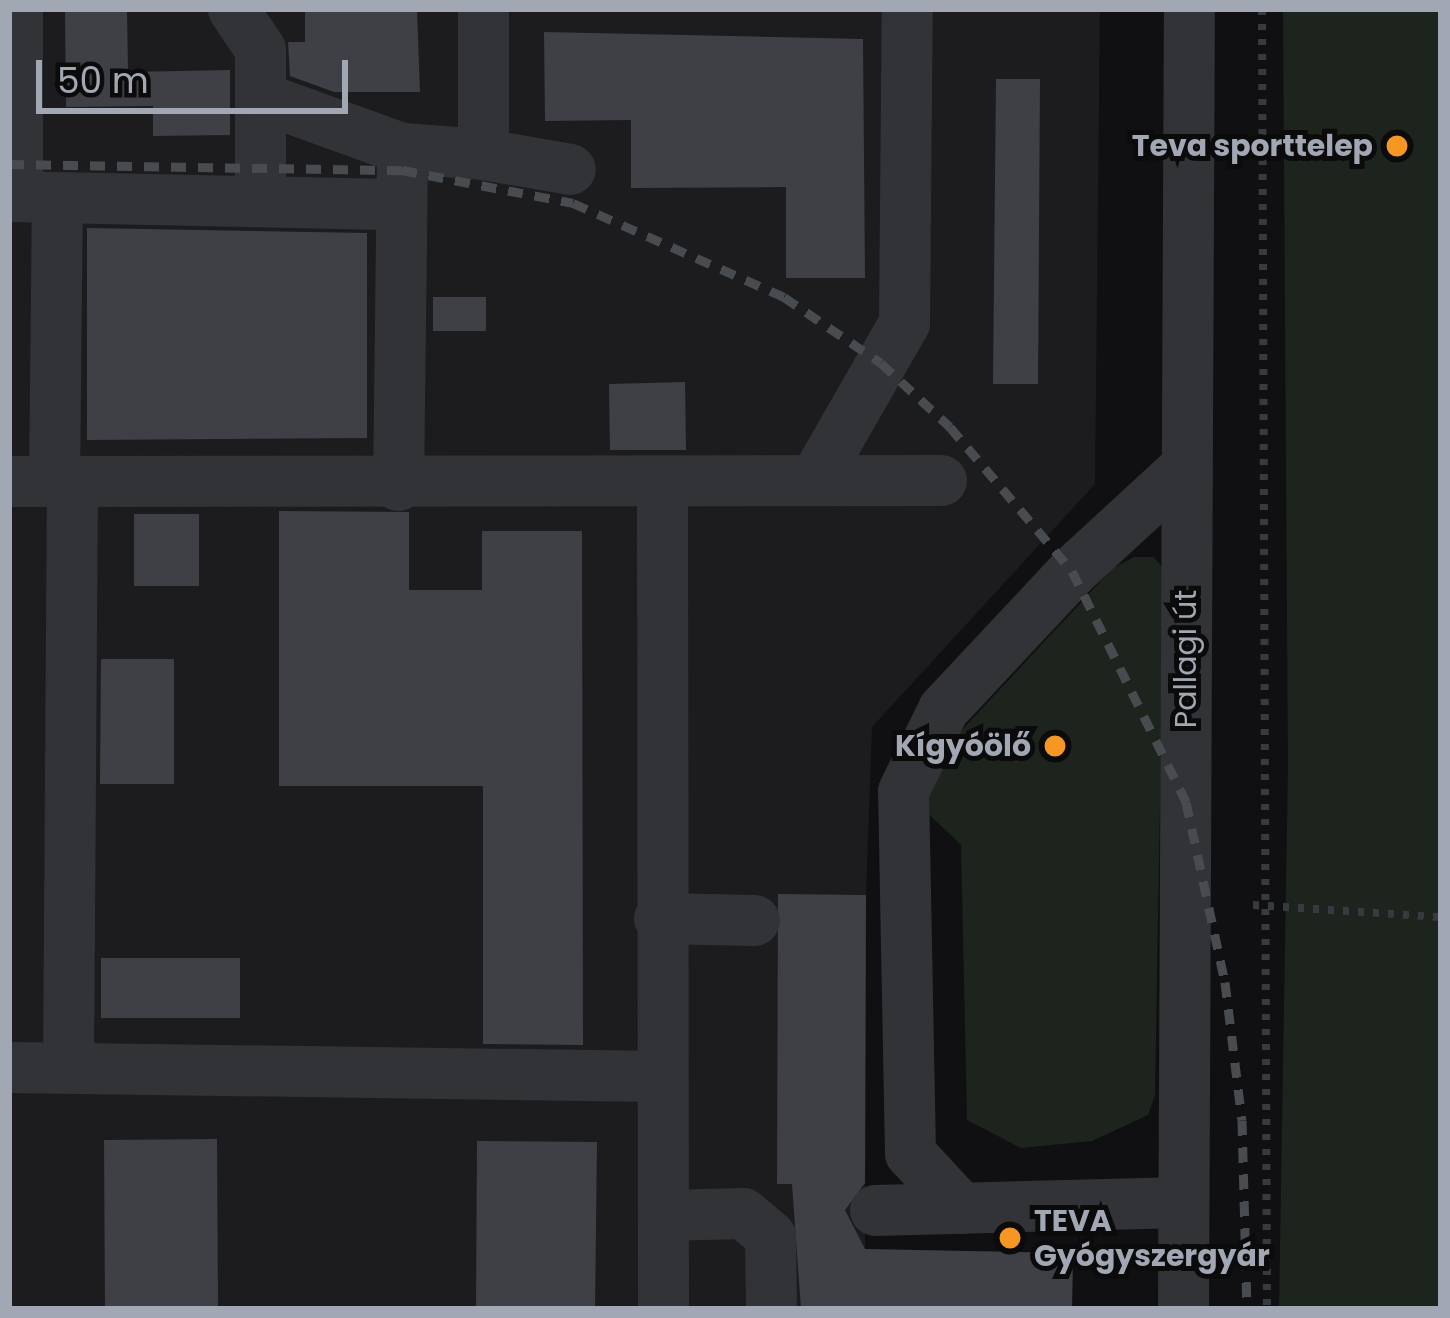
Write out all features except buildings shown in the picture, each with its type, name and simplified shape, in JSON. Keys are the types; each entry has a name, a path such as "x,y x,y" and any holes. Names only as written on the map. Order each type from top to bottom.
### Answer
{"street":[{"path":"17,9 45,481 68,1067"},
{"path":"233,9 260,49 260,201"},
{"path":"483,9 483,154"},
{"path":"814,480 904,322 907,9"},
{"name":"Pallagi út","path":"1183,1309 1189,9"},
{"path":"260,97 402,148 483,154 570,169"},
{"path":"398,484 402,148"},
{"path":"28,196 401,204"},
{"path":"961,1208 910,1153 903,791 944,709 1072,571 1186,466"},
{"path":"45,481 941,480"},
{"path":"662,482 659,1076 663,1309"},
{"path":"659,918 754,920"},
{"path":"9,1067 659,1076"},
{"path":"875,1210 1183,1202"},
{"path":"663,1215 743,1214 770,1236 771,1309"}],"path":[{"path":"1262,9 1267,1309"},
{"path":"1252,905 1441,917"}],"shaded area":[{"name":"TEVA Gyógyszergyár","path":"9,9 1100,9 1095,484 872,727 866,895 865,1249 1073,1253 1072,1309 9,1309"},
{"path":"1283,9 1441,9 1441,1309 1279,1309 1288,768"},
{"path":"1134,557 1154,557 1164,570 1155,1095 1148,1115 1092,1141 1021,1148 967,1120 961,845 913,799 961,731 1113,568"}],"railway":[{"path":"9,164 402,170 573,203 784,297 881,363 950,427 1072,571 1186,802 1225,982 1242,1120 1247,1309"}],"place":[{"name":"Teva sporttelep","path":"1397,146"},
{"name":"Kígyóölő","path":"1055,746"},
{"name":"TEVA Gyógyszergyár","path":"1010,1238"}]}
